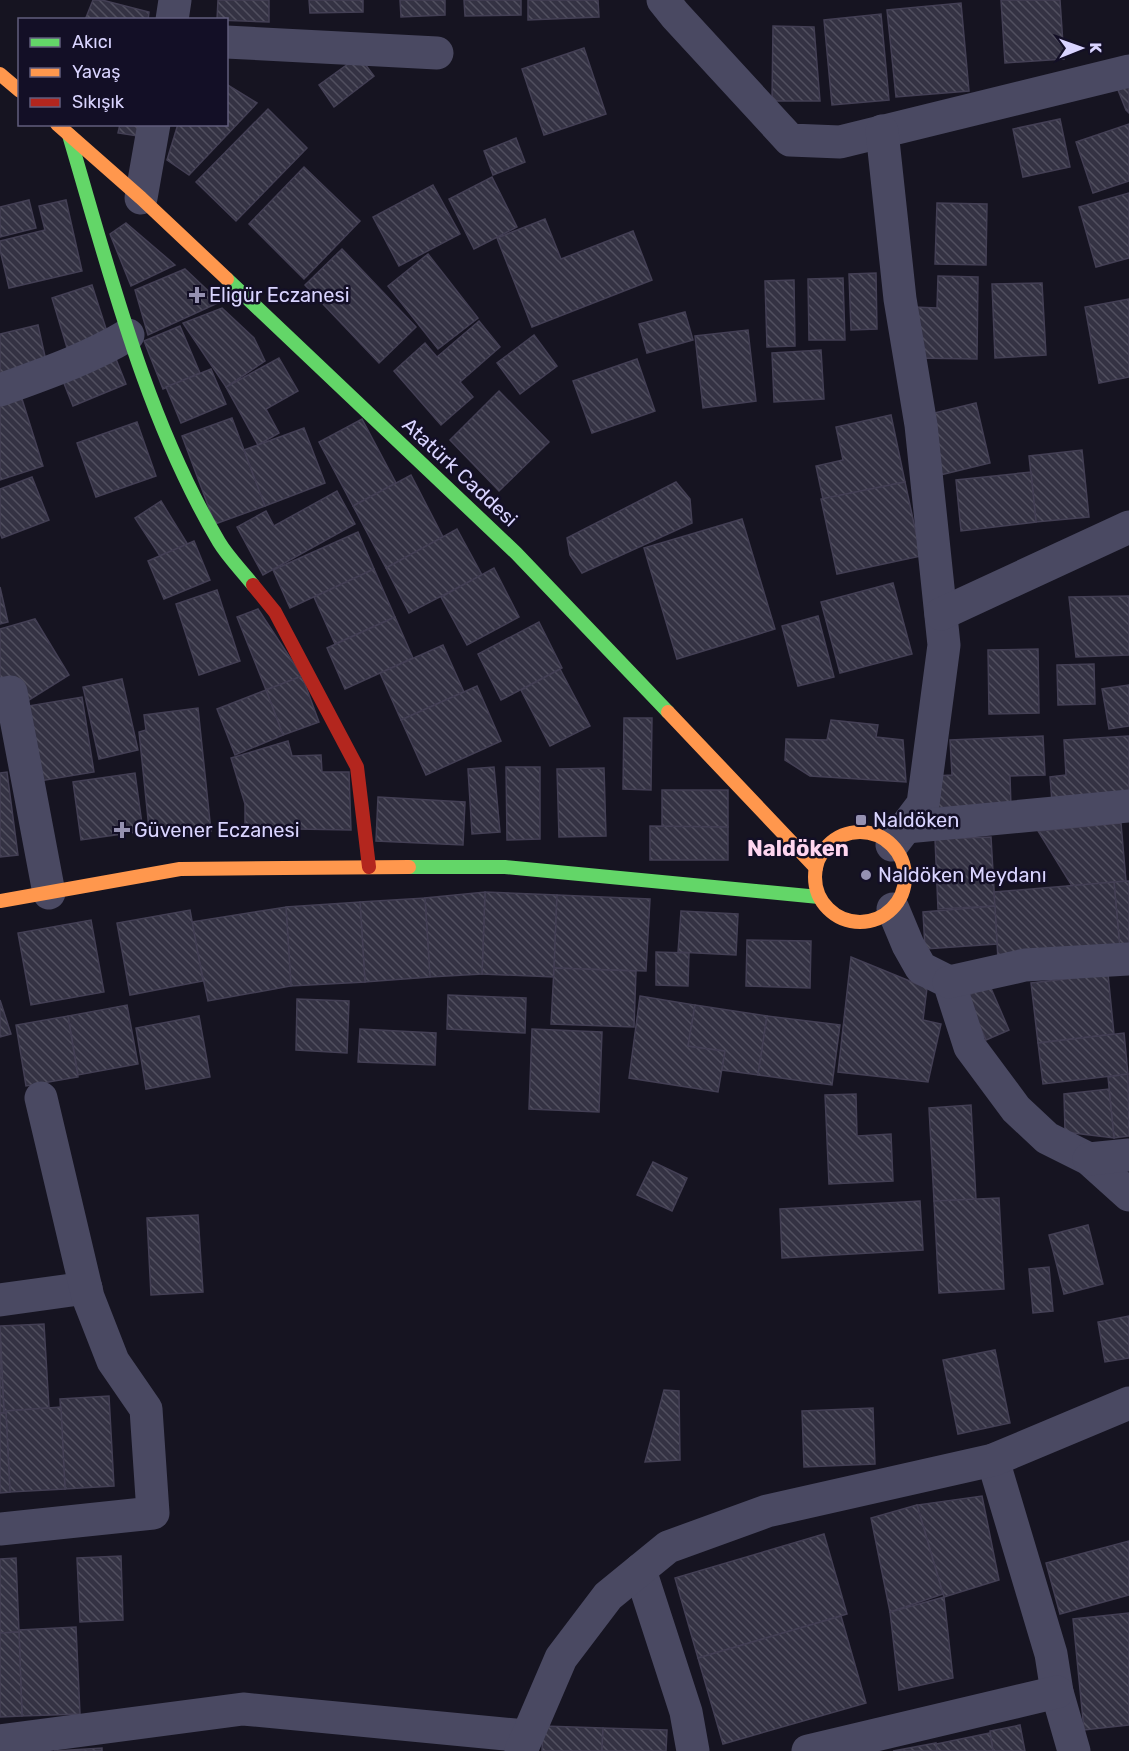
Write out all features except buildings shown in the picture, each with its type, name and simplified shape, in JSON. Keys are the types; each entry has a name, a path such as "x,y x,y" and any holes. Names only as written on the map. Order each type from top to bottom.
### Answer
{"street":[{"path":"172,18 175,0"},
{"path":"663,0 790,140 840,142 1129,70"},
{"path":"228,42 437,53"},
{"path":"0,74 18,89"},
{"name":"Atatürk Caddesi","path":"59,126 141,198 516,553 816,868"},
{"path":"141,198 154,126"},
{"path":"882,131 900,299 921,425 944,645 923,804 899,836 905,870 905,884 901,897 893,909 881,918 867,922 853,922 839,917 827,909 819,897 815,883 820,855 840,836 854,832 867,832 881,837 899,836 1129,806"},
{"path":"69,135 128,335 177,463 220,544 275,612 357,767 369,867"},
{"path":"0,390 57,369 128,335"},
{"path":"941,614 1129,528"},
{"path":"0,694 11,692 49,893"},
{"path":"0,901 180,869 369,867 505,867 819,897"},
{"path":"893,909 908,945 921,968 949,982 1025,965 1129,959"},
{"path":"949,982 970,1047 1016,1109 1047,1138 1089,1159 1129,1195"},
{"path":"0,1529 153,1513 146,1409 113,1361 86,1288 41,1098"},
{"path":"1089,1159 1129,1155"},
{"path":"0,1300 86,1288"},
{"path":"0,1741 243,1709 523,1744 561,1658 608,1596 668,1546 767,1510 993,1460 1129,1403"},
{"path":"993,1460 1051,1654 1058,1692 1074,1751"},
{"path":"640,1570 687,1712 693,1751"},
{"path":"808,1751 1058,1692"}],"traffic: fast":[{"path":"69,135 115,291 150,395 170,445 219,542 253,585"},
{"path":"227,279 516,553 668,712"},
{"path":"409,867 505,867 819,897"}],"traffic: slow":[{"path":"0,74 18,89"},
{"path":"59,126 141,198 227,279"},
{"path":"668,712 816,868"},
{"path":"860,832 877,835 892,845 902,860 905,877 902,894 892,909 877,919 860,922 843,919 828,909 818,894 815,877 818,860 828,845 843,835 860,832"},
{"path":"0,901 180,869 409,867"}],"traffic: jam":[{"path":"253,585 275,612 357,767 369,867"}],"place":[{"name":"Eligür Eczanesi","path":"197,295"},
{"name":"Naldöken","path":"861,820"},
{"name":"Güvener Eczanesi","path":"122,830"},
{"name":"Naldöken Meydanı","path":"866,875"}],"district":[{"name":"Naldöken","path":"798,848"}]}
